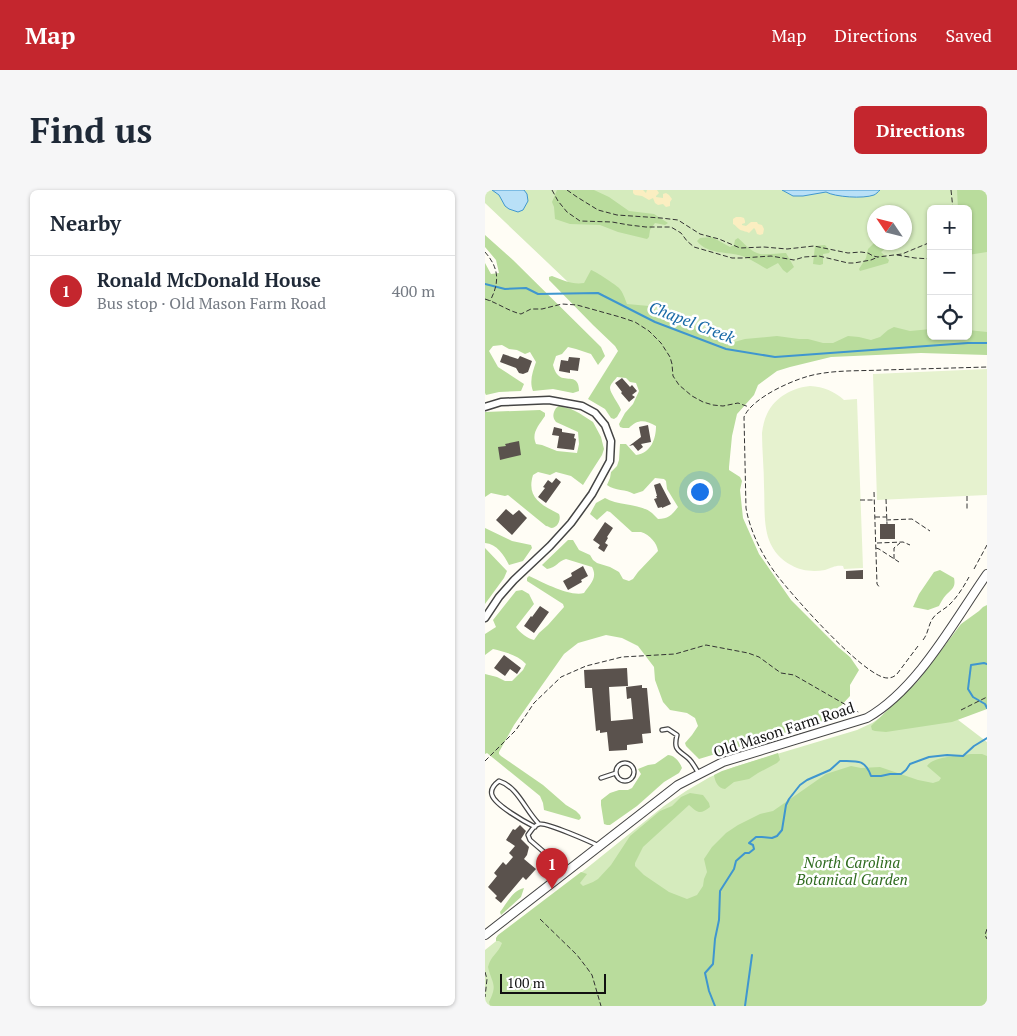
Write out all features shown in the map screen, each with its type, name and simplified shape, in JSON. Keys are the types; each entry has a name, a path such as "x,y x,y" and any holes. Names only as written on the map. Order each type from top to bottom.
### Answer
{"street":[{"path":"485,406 501,402 549,400 581,406 595,413 605,425 611,441 610,461 592,494 551,546 513,580 485,618"},
{"name":"Old Mason Farm Road","path":"485,935 678,785 723,762 867,718 891,702 912,680 986,579"}],"lane":[{"path":"662,730 668,729 677,734 675,743 679,753 690,760 699,774"},
{"path":"625,762 631,764 635,770 634,776 627,781 618,778 616,773 619,764 625,762"},
{"path":"601,778 616,773"},
{"path":"535,827 523,822 498,803 492,795 493,786 499,781 511,787 532,818 539,824"},
{"path":"564,874 559,865 530,840 529,835 535,827 541,823 599,846"}],"path":[{"path":"552,190 567,212 581,220 646,227 671,227 681,233 694,247 732,258 771,256 794,260 819,256 854,263 902,254 927,244"},
{"path":"567,190 598,210 617,215 678,220 700,234 719,239 740,248 787,249 814,246 848,253 861,252 878,257"},
{"path":"951,190 953,205"},
{"path":"485,252 496,267 497,284 490,301"},
{"path":"894,255 927,259"},
{"path":"485,300 506,310 521,314 531,309 542,309 562,304 577,306 635,322 649,331 661,343 670,356 673,376 679,385 691,396 713,405 723,406 738,402 750,408"},
{"path":"918,646 897,674 893,677 885,678 863,664 836,640 811,615 776,573 761,549 748,519 746,508 744,417 755,403 791,382 806,376 847,371 987,367"},
{"path":"874,492 877,584 880,588"},
{"path":"967,496 967,510"},
{"path":"886,499 887,524"},
{"path":"860,500 874,500"},
{"path":"875,517 912,519 929,531"},
{"path":"876,542 901,542 910,545"},
{"path":"894,559 895,548 901,542"},
{"path":"974,569 987,545"},
{"path":"876,548 899,562"},
{"path":"923,640 932,620 957,596 969,577"},
{"path":"485,761 516,730 534,703 561,677 586,666 622,657 675,654 706,645 759,656 773,668 795,675 867,718"},
{"path":"961,710 987,697"},
{"path":"540,919 577,955 592,975 601,1006"},
{"path":"987,929 985,935 987,939"},
{"path":"485,972 487,979 485,997"}],"green space":[{"path":"485,190 987,190 987,347 833,348 750,376 715,422 485,203"},
{"path":"557,190 594,190 609,197 629,211 654,214 668,223 665,225 655,223 647,239 618,232 600,225 570,224 555,219 552,202"},
{"path":"957,190 987,190 987,252 972,254 972,205 958,205"},
{"path":"485,235 601,347 605,356 598,365 591,354 568,347 562,354 556,356 553,365 556,373 562,378 575,380 579,391 573,393 553,389 533,391 531,380 536,362 530,352 525,354 502,345 493,346 489,351 498,367 524,384 521,391 499,392 486,395 485,263 491,274 499,273 496,260 485,247"},
{"path":"712,237 730,247 734,245 735,240 738,238 751,250 760,254 786,253 794,267 787,273 778,263 767,269 752,260 736,254 707,249 697,241 700,238"},
{"path":"825,245 830,251 823,254 823,264 813,264 815,246"},
{"path":"868,250 883,250 881,252 889,260 888,263 860,271 859,269 866,258"},
{"path":"591,270 619,288 627,304 649,306 722,340 734,342 777,336 833,343 848,336 871,340 880,337 894,327 910,331 927,329 927,340 972,340 972,330 987,332 987,355 921,353 831,357 777,371 758,385 754,395 737,414 732,436 729,470 740,477 742,481 740,490 743,518 759,554 791,600 850,657 859,670 850,685 850,696 828,720 699,759 685,743 698,726 695,718 687,713 670,710 663,702 655,680 654,667 638,646 622,638 606,635 578,643 564,654 514,725 499,754 576,811 581,818 579,820 544,810 540,796 487,753 485,754 485,674 505,681 512,681 526,664 515,656 493,649 485,655 485,634 496,627 493,620 516,591 522,590 529,594 534,604 516,627 524,635 534,640 564,607 563,604 527,581 529,576 564,591 578,594 584,593 594,578 592,567 566,559 547,569 542,565 568,540 573,540 579,550 590,555 597,563 619,572 623,579 629,581 658,551 655,542 650,537 641,532 632,532 610,512 607,511 597,520 590,514 596,503 605,498 610,501 647,510 658,519 670,516 678,507 667,489 664,479 655,478 643,491 634,494 607,485 611,472 617,466 619,460 620,444 626,444 636,455 641,454 652,445 656,426 642,421 635,423 629,428 620,427 619,424 633,404 639,391 636,383 630,382 626,378 617,377 610,387 611,393 621,410 614,419 611,418 605,409 588,399 618,351 549,280 549,277 552,276 572,283 584,283"},
{"path":"987,369 987,495 877,500 873,374"},
{"path":"810,386 828,390 844,400 857,399 863,568 844,569 843,566 838,566 816,571 799,569 784,561 778,555 767,534 762,439 764,421 770,408 779,398 791,391"},
{"path":"559,406 571,409 593,422 601,437 604,449 583,485 571,476 556,472 550,475 538,472 533,475 532,490 537,500 559,514 559,522 552,528 546,526 508,495 491,493 485,497 485,412 540,410 545,413 545,416 534,436 536,444 557,451 577,453 579,444 578,432 556,422 554,418 554,412"},
{"path":"485,528 512,541 531,545 532,548 523,561 509,565 497,548 485,543"},
{"path":"485,548 507,571 485,604"},
{"path":"940,570 954,578 953,588 944,597 939,606 928,610 913,607 919,594 934,572"},
{"path":"987,605 987,709 952,722 886,732 872,730 871,726 918,681 961,624"},
{"name":"North Carolina Botanical Garden","path":"915,687 987,742 987,1006 485,1006 485,950 664,806 710,777 734,767 857,730 872,723 889,712"},
{"path":"778,753 780,760 777,763 749,779 734,782 725,789 716,782 714,775 722,771"},
{"name":"North Carolina Botanical Garden","path":"971,754 987,756 987,1006 490,1006 489,1002 494,987 488,967 502,943 496,941 498,935 581,872 587,874 580,883 583,886 598,879 611,865 630,836 660,811 672,806 681,797 690,793 703,795 710,807 699,812 689,805 643,847 635,866 644,875 669,892 687,899 697,895 703,886 707,872 704,859 712,847 726,833 760,814 773,811 826,774 851,766 861,768 880,767 933,783 941,778 927,766 930,763 941,758"},
{"path":"668,755 680,763 682,768 679,773 664,782 637,806 610,825 604,824 601,800 610,793 632,788 641,774 638,769 655,764"},
{"path":"524,888 521,897 501,915 500,912 511,897 517,891"}],"sand":[{"path":"633,190 643,190 646,193 647,190 657,190 659,193 656,197 663,198 663,194 666,193 672,199 670,206 658,205 653,198 649,200 635,195"},
{"path":"741,217 745,221 742,225 746,226 751,222 757,222 762,225 764,229 763,234 757,234 754,228 749,233 733,224 733,219"}],"water":[{"path":"492,190 524,190 528,201 523,210 518,212 505,206 499,195"},
{"path":"782,190 880,190 874,195 856,197 826,192 793,196"}],"building":[{"path":"503,354 518,359 520,356 532,361 528,372 519,373 516,368 500,362"},
{"path":"569,357 580,358 578,371 570,370 570,373 559,371 561,360 568,361"},
{"path":"622,378 630,387 632,385 637,391 632,395 635,397 629,402 615,383"},
{"path":"648,425 651,442 641,444 643,447 638,451 633,445 629,446 641,437 639,427"},
{"path":"554,427 562,429 562,432 575,434 574,450 557,448 559,436 552,435"},
{"path":"519,441 521,455 500,460 498,447"},
{"path":"556,478 561,482 546,503 538,497 548,480 552,483"},
{"path":"660,483 671,504 658,508 654,499 657,496 654,485"},
{"path":"506,509 513,515 519,510 527,518 512,535 496,520"},
{"path":"605,522 613,528 607,537 605,543 608,545 604,552 598,548 600,545 593,540"},
{"path":"880,524 895,524 895,539 880,539"},
{"path":"583,566 588,576 568,590 563,581 572,576 571,573"},
{"path":"863,570 863,579 846,579 846,571"},
{"path":"540,606 549,612 534,633 524,626"},
{"path":"504,655 521,668 517,674 510,669 505,676 494,668"},
{"path":"627,668 628,686 609,687 611,721 633,719 631,698 627,699 626,687 642,685 642,688 647,688 651,733 642,734 643,743 627,745 627,750 609,751 607,732 600,733 600,730 596,731 592,688 585,688 584,670"},
{"path":"520,825 526,831 521,839 529,847 524,859 536,869 526,880 523,877 501,903 495,898 497,896 488,887 497,876 494,873 503,862 506,865 513,857 509,853 515,846 506,840 513,829 515,830"}],"waterway":[{"name":"Chapel Creek","path":"485,284 505,289 526,288 538,294 598,293 655,322 726,349 775,357 987,343"},
{"path":"987,664 971,665 968,689 973,697 985,704 987,708"},
{"path":"715,1006 705,973 713,964 719,920 720,891 734,869 736,861 745,853 749,853 754,849 753,845 749,843 756,837 772,838 777,836 782,830 786,805 800,785 830,770 840,761 860,762 866,766 871,776 901,774 910,764 929,757 963,756 987,738"},
{"path":"745,1006 752,955"}],"place":[{"name":"Ronald McDonald House","path":"552,889"}]}
